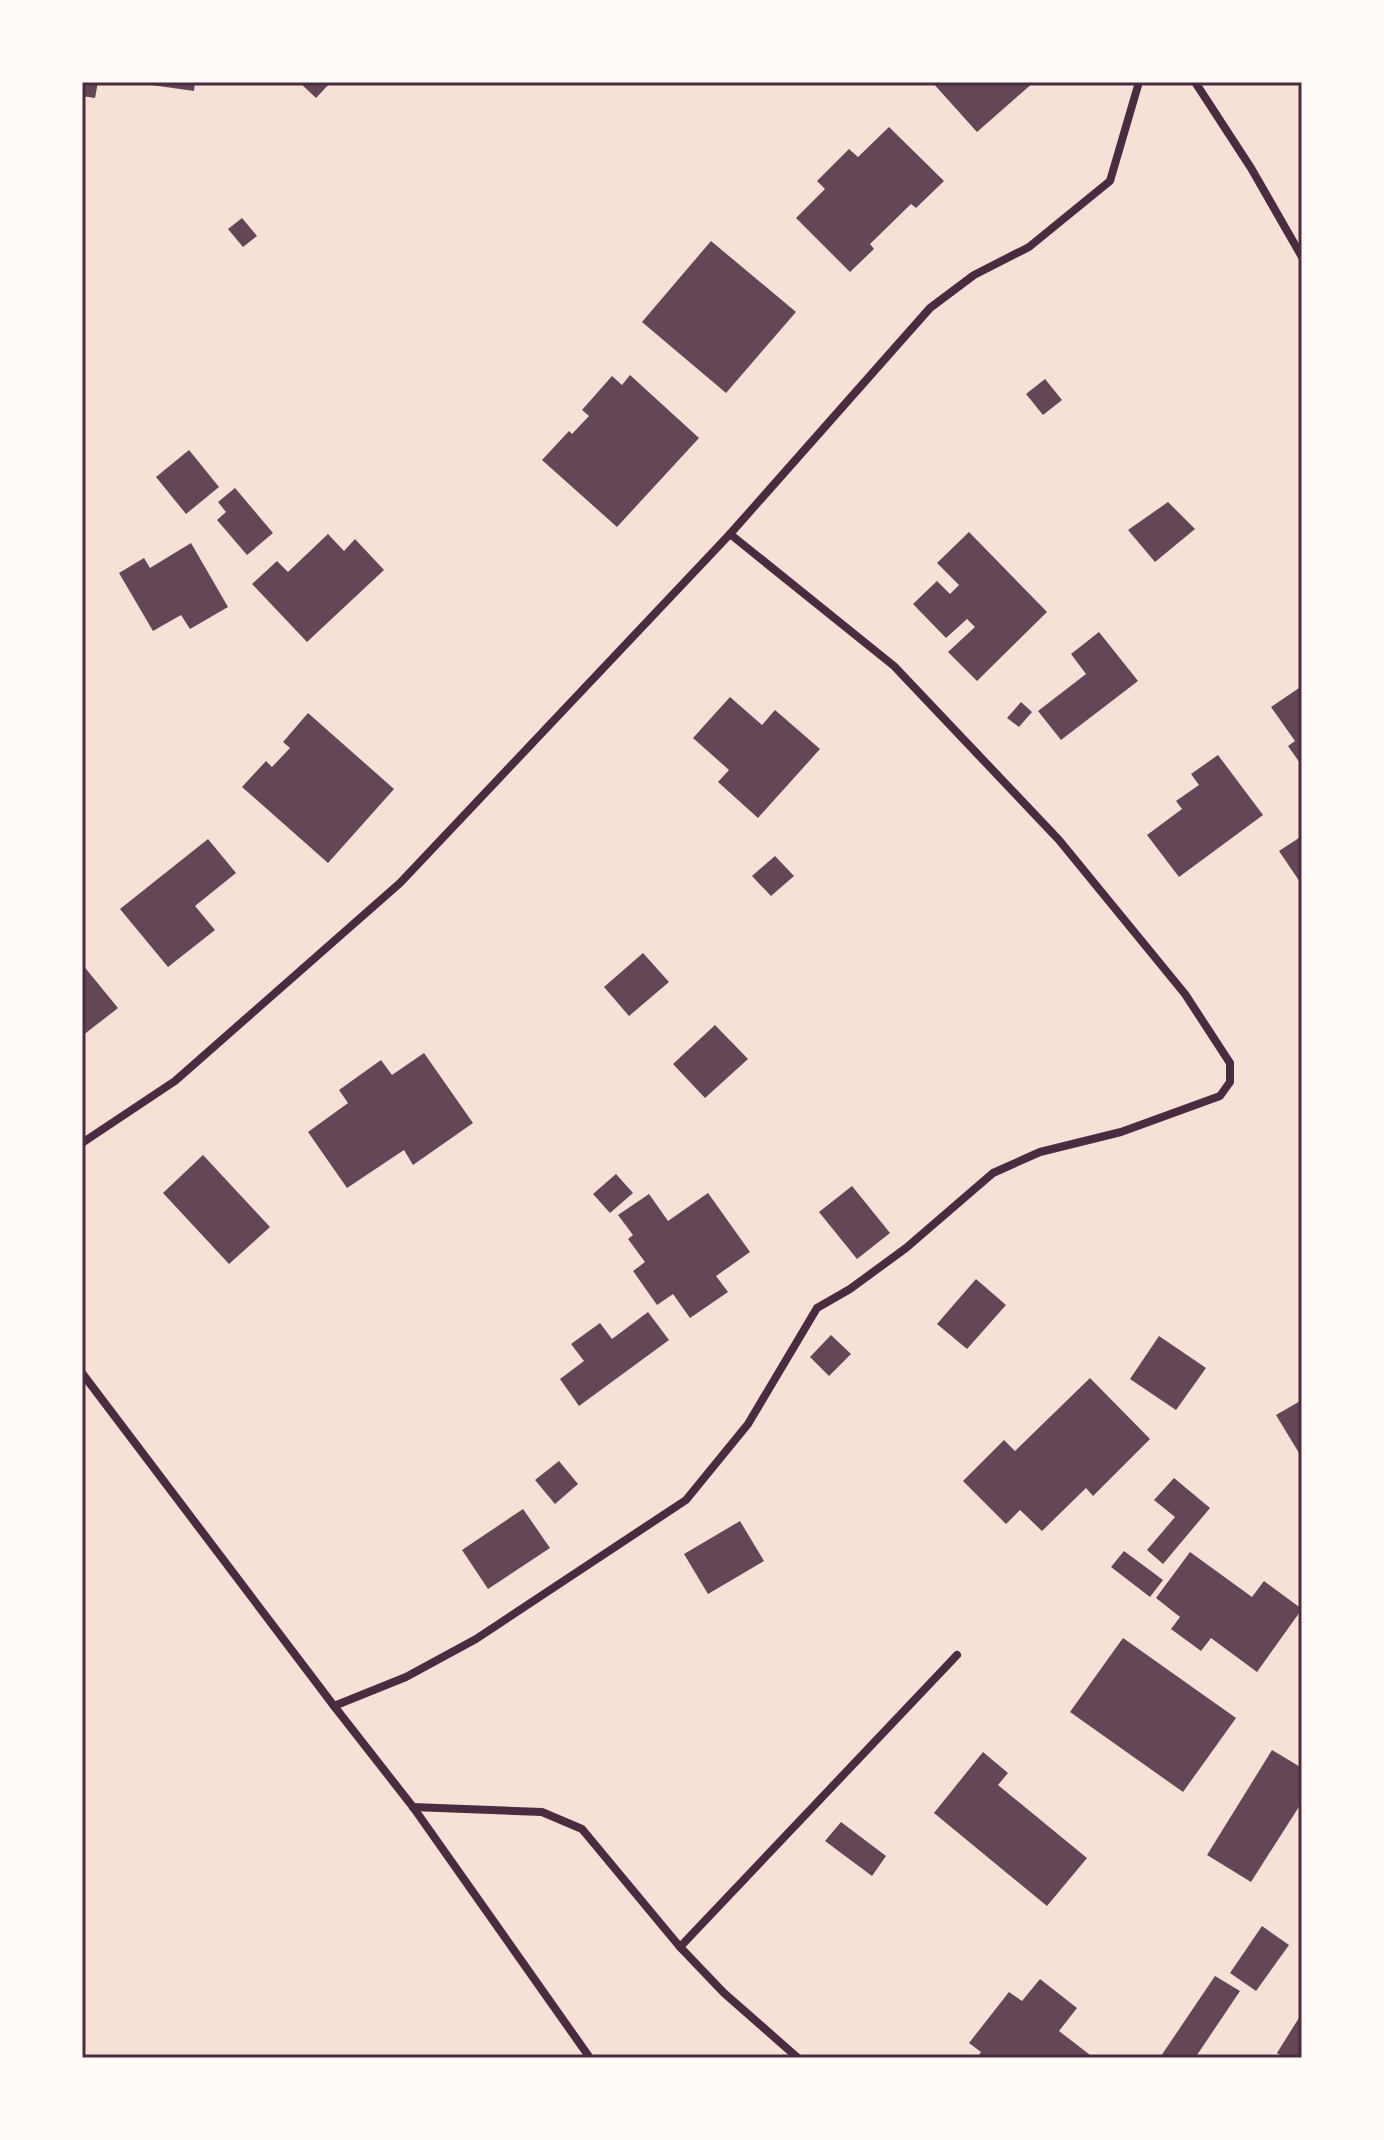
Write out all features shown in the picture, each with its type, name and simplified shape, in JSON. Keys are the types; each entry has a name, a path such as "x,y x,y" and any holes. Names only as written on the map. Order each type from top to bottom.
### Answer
{"street":[{"path":"82,1143 175,1081 400,883 730,534 930,308 974,275 1029,247 1110,181 1139,82"},
{"path":"1195,82 1251,168 1302,257"},
{"path":"334,1706 406,1677 476,1639 686,1500 748,1424 817,1308 850,1289 906,1248 993,1173 1040,1152 1121,1132 1220,1096 1230,1082 1230,1063 1185,994 1059,840 894,666 730,534"},
{"path":"82,1373 413,1807 590,2058"},
{"path":"680,1947 957,1655"},
{"path":"413,1807 542,1812 582,1829 680,1947 724,1993 798,2058"}],"building":[{"path":"82,82 98,82 95,98 82,96"},
{"path":"144,82 195,82 194,91"},
{"path":"299,82 331,82 316,98"},
{"path":"932,82 1034,82 977,132"},
{"path":"889,127 944,181 916,208 911,204 870,244 874,249 850,272 796,218 825,189 817,181 849,149 858,157"},
{"path":"242,218 257,236 243,247 228,229"},
{"path":"711,241 796,312 726,393 642,322"},
{"path":"630,375 699,438 617,527 542,460 569,431 572,434 589,416 582,410 612,376 622,385"},
{"path":"1045,379 1062,400 1043,415 1026,394"},
{"path":"189,450 219,487 186,514 156,477"},
{"path":"235,488 273,533 247,555 217,520 226,512 218,502"},
{"path":"1168,502 1195,529 1155,562 1128,530"},
{"path":"969,532 1047,612 977,681 948,652 975,627 967,619 946,638 913,604 937,581 950,594 959,585 937,563"},
{"path":"328,534 344,551 355,539 384,570 307,642 252,584 277,561 288,572"},
{"path":"191,543 228,607 190,629 181,615 153,631 119,573 144,558 150,568"},
{"path":"1099,632 1138,681 1061,740 1038,711 1086,674 1071,654"},
{"path":"1302,686 1302,766 1288,746 1295,741 1271,707"},
{"path":"730,697 762,725 775,710 820,749 758,818 718,782 729,770 693,738"},
{"path":"1021,702 1032,712 1019,727 1007,718"},
{"path":"308,713 394,789 328,863 242,787 266,761 272,767 290,748 283,742"},
{"path":"1218,755 1263,815 1179,877 1147,835 1182,809 1176,801 1199,785 1191,774"},
{"path":"1302,836 1302,885 1279,851"},
{"path":"208,839 236,873 195,906 215,930 168,967 120,909"},
{"path":"775,856 794,876 771,896 752,876"},
{"path":"643,953 669,982 629,1016 604,987"},
{"path":"82,964 118,1008 82,1036"},
{"path":"715,1025 748,1059 705,1098 673,1064"},
{"path":"424,1053 473,1123 413,1165 404,1150 347,1188 308,1132 348,1103 339,1090 381,1060 392,1075"},
{"path":"203,1155 270,1227 229,1264 163,1193"},
{"path":"616,1174 633,1193 610,1213 593,1194"},
{"path":"852,1186 890,1233 857,1259 819,1212"},
{"path":"708,1193 750,1252 716,1276 728,1292 690,1318 673,1294 657,1305 633,1271 645,1262 628,1239 633,1235 618,1215 649,1194 668,1221"},
{"path":"976,1279 1006,1305 967,1349 937,1324"},
{"path":"648,1312 669,1340 579,1406 560,1379 584,1361 571,1344 600,1323 612,1339"},
{"path":"831,1335 851,1354 829,1376 810,1357"},
{"path":"1159,1336 1206,1368 1176,1410 1130,1379"},
{"path":"1090,1378 1150,1439 1093,1496 1086,1488 1042,1531 1020,1510 1006,1524 963,1481 1004,1440 1015,1451"},
{"path":"1302,1400 1302,1458 1276,1415"},
{"path":"559,1461 578,1484 555,1504 535,1480"},
{"path":"1174,1478 1210,1508 1163,1564 1147,1550 1175,1517 1154,1500"},
{"path":"523,1509 550,1548 488,1589 462,1550"},
{"path":"740,1521 764,1561 708,1594 684,1554"},
{"path":"1124,1551 1163,1580 1150,1597 1111,1567"},
{"path":"1190,1552 1252,1597 1264,1581 1302,1609 1257,1672 1211,1638 1201,1651 1171,1629 1180,1617 1156,1598"},
{"path":"1123,1638 1236,1718 1183,1792 1070,1712"},
{"path":"1272,1750 1302,1768 1302,1802 1251,1882 1207,1855"},
{"path":"983,1752 1008,1773 998,1785 1087,1858 1047,1906 934,1813"},
{"path":"841,1822 886,1856 872,1876 825,1841"},
{"path":"1262,1926 1289,1945 1256,1991 1230,1973"},
{"path":"1215,1976 1240,1991 1195,2058 1164,2058 1161,2056"},
{"path":"1040,1979 1077,2008 1059,2031 1094,2058 977,2058 981,2052 969,2043 1009,1992 1022,2001"},
{"path":"1302,2013 1302,2058 1285,2058 1277,2053"}]}
